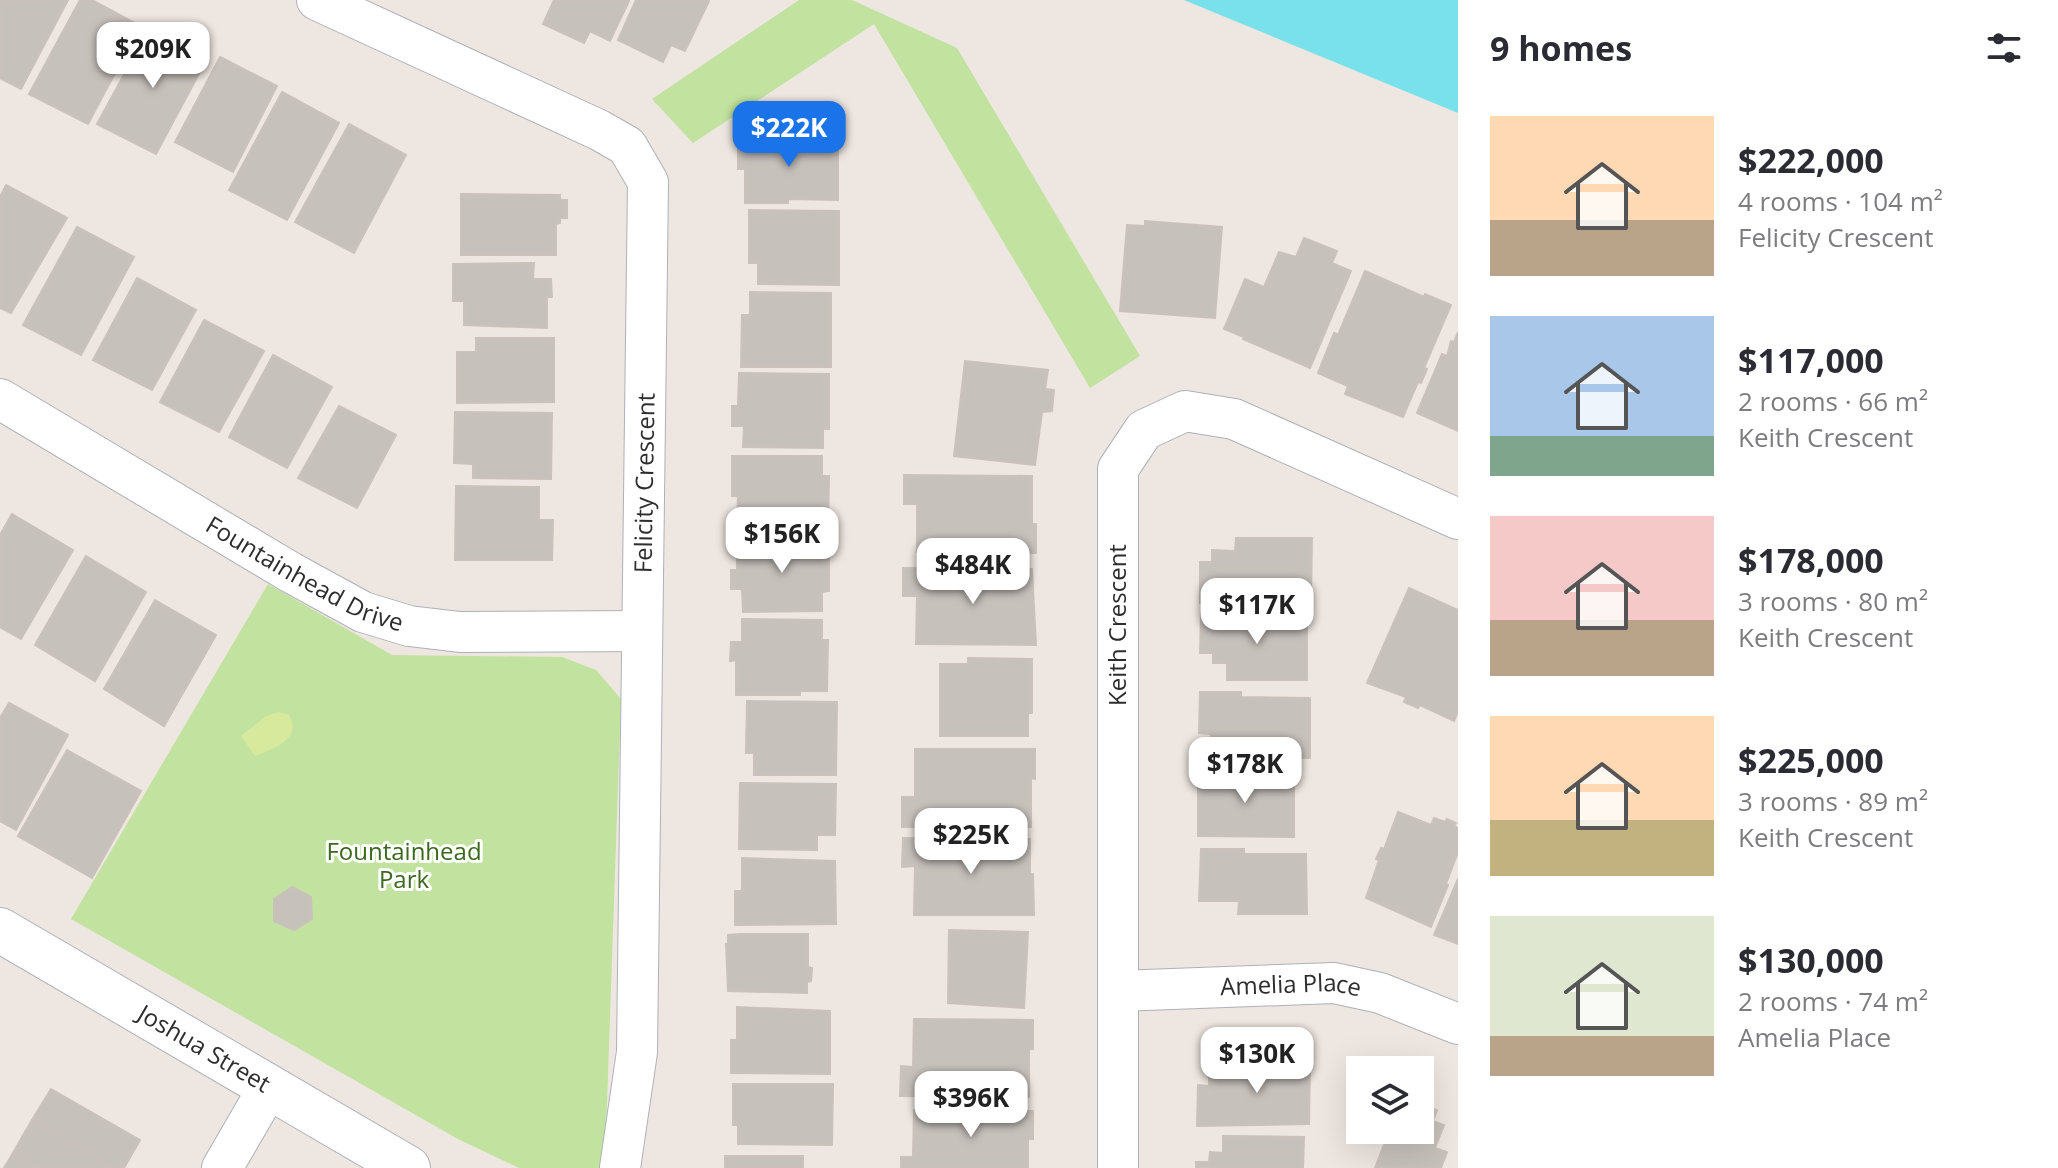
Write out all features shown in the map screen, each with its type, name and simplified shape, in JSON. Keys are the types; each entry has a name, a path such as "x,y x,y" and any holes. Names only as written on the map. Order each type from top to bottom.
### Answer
{"street":[{"name":"Felicity Crescent","path":"317,0 599,130 627,146 648,182 637,1052 620,1168"},
{"name":"Fountainhead Drive","path":"0,399 290,572 363,612 409,626 460,632 642,631"},
{"name":"Keith Crescent","path":"1118,1168 1118,469 1144,430 1185,411 1234,419 1458,519"},
{"name":"Joshua Street","path":"0,930 408,1168"},
{"name":"Amelia Place","path":"1119,991 1334,983 1380,993 1458,1024"},
{"path":"222,1168 269,1087"}],"green space":[{"path":"799,0 852,0 957,48 1140,356 1090,388 874,24 693,143 652,99"},
{"name":"Fountainhead Park","path":"268,584 392,655 562,657 596,670 621,699 605,1162 602,1168 519,1168 458,1139 71,919"},
{"path":"279,712 289,715 292,731 289,737 277,747 255,756 241,736 266,716"}],"water":[{"path":"1184,0 1458,0 1458,113"}],"building":[{"path":"0,0 68,0 21,89 0,78"},
{"path":"80,0 92,0 140,26 88,124 29,94"},
{"path":"554,0 629,1 610,41 590,31 584,43 543,24"},
{"path":"636,0 709,1 685,51 671,45 663,62 618,40"},
{"path":"151,25 208,57 156,154 97,124"},
{"path":"220,57 277,86 233,172 175,142"},
{"path":"282,92 339,123 287,220 229,190"},
{"path":"349,124 406,155 354,253 295,222"},
{"path":"738,137 838,137 838,200 788,199 788,203 745,203 745,169 738,169"},
{"path":"6,185 67,218 11,313 0,308 0,197"},
{"path":"461,194 560,195 560,200 567,200 567,218 560,218 560,223 556,224 556,255 461,255"},
{"path":"749,210 839,211 839,285 758,284 758,263 749,263"},
{"path":"1145,221 1222,227 1215,318 1120,311 1127,225 1145,226"},
{"path":"77,227 134,257 81,355 23,325"},
{"path":"1304,238 1337,251 1332,263 1351,271 1310,368 1224,329 1245,279 1264,287 1279,252 1296,257"},
{"path":"534,263 533,279 551,279 552,297 547,297 547,328 464,325 464,301 453,301 453,264"},
{"path":"1365,271 1424,297 1425,294 1451,305 1424,368 1427,369 1421,383 1418,382 1403,417 1345,394 1348,386 1318,373"},
{"path":"137,278 196,310 152,390 93,360"},
{"path":"750,292 831,293 831,367 741,367 742,315 750,315"},
{"path":"204,320 264,351 219,432 160,402"},
{"path":"1458,332 1458,431 1417,413 1442,354 1447,356 1451,341 1454,342"},
{"path":"476,338 554,338 554,402 457,403 457,352 476,352"},
{"path":"273,355 332,387 287,468 229,437"},
{"path":"965,361 1048,370 1045,389 1054,390 1052,411 1042,412 1035,465 954,456"},
{"path":"739,373 829,374 829,429 823,429 823,448 743,447 744,426 732,426 732,406 738,406"},
{"path":"339,406 396,435 357,508 298,478"},
{"path":"455,412 552,413 551,479 473,478 473,464 454,463"},
{"path":"732,456 822,456 822,476 829,476 828,527 737,527 738,496 732,496"},
{"path":"904,475 1032,476 1032,524 1036,524 1036,553 917,552 917,504 904,504"},
{"path":"456,486 539,487 539,520 553,520 552,560 455,560"},
{"path":"12,514 73,550 21,639 0,627 0,535"},
{"path":"1236,538 1312,538 1311,600 1200,603 1200,562 1212,562 1212,550 1235,551"},
{"path":"737,539 829,540 829,591 822,592 822,611 743,612 742,589 731,589 731,570 737,570"},
{"path":"86,556 146,592 95,681 35,645"},
{"path":"903,568 1032,569 1036,645 916,644 917,596 903,596"},
{"path":"1409,588 1458,610 1458,711 1454,721 1420,705 1418,708 1404,702 1406,697 1367,683"},
{"path":"155,600 216,635 164,726 104,689"},
{"path":"1201,614 1307,619 1307,680 1227,680 1227,663 1213,663 1213,653 1200,653"},
{"path":"742,619 822,620 822,640 828,640 827,691 800,691 800,695 736,695 736,660 730,661 731,642 742,642"},
{"path":"968,658 1032,659 1032,713 1028,713 1028,736 940,736 940,664 968,664"},
{"path":"1200,692 1241,692 1241,697 1310,698 1310,758 1234,757 1234,746 1211,746 1211,734 1199,733"},
{"path":"747,701 837,702 836,775 754,775 754,753 746,753"},
{"path":"9,703 68,735 16,830 0,821 0,718"},
{"path":"915,749 1035,749 1035,779 1031,778 1031,827 902,827 902,797 915,797"},
{"path":"67,750 141,791 92,878 18,836"},
{"path":"1198,770 1241,770 1241,775 1294,776 1294,837 1198,836"},
{"path":"740,783 836,784 835,835 817,835 817,850 739,849"},
{"path":"1398,812 1431,825 1434,818 1445,822 1447,819 1456,823 1454,826 1458,828 1458,852 1431,927 1366,898 1379,860 1376,859 1381,848 1384,849"},
{"path":"903,838 1030,839 1034,915 914,915 915,866 902,867"},
{"path":"1201,849 1244,849 1244,854 1306,854 1307,914 1238,914 1239,901 1199,901"},
{"path":"742,858 835,861 836,924 735,925 735,891 742,891"},
{"path":"1458,879 1458,944 1434,935"},
{"path":"292,887 311,897 312,919 294,930 274,921 274,899"},
{"path":"949,930 1028,932 1024,1008 948,1003"},
{"path":"808,934 808,967 812,968 807,993 728,991 726,944 728,935"},
{"path":"737,1007 830,1011 830,1074 731,1073 731,1040 737,1040"},
{"path":"914,1019 1033,1020 1033,1049 1029,1049 1029,1097 900,1096 901,1066 913,1067"},
{"path":"1233,1061 1310,1061 1309,1124 1197,1126 1198,1085 1209,1086 1209,1073 1233,1074"},
{"path":"733,1084 833,1084 832,1145 738,1144 738,1125 733,1125"},
{"path":"51,1089 140,1140 124,1168 113,1168 32,1120"},
{"path":"914,1110 1033,1111 1033,1139 1028,1139 1028,1168 901,1168 901,1157 913,1157"},
{"path":"32,1120 113,1168 38,1168 13,1153"},
{"path":"1434,1121 1444,1125 1435,1148 1447,1152 1441,1168 1375,1168 1384,1144 1434,1144"},
{"path":"1223,1136 1304,1137 1303,1168 1196,1168 1196,1162 1209,1162 1210,1152 1223,1153"},
{"path":"13,1153 38,1168 4,1168"},
{"path":"725,1156 803,1156 803,1168 725,1168"}]}
